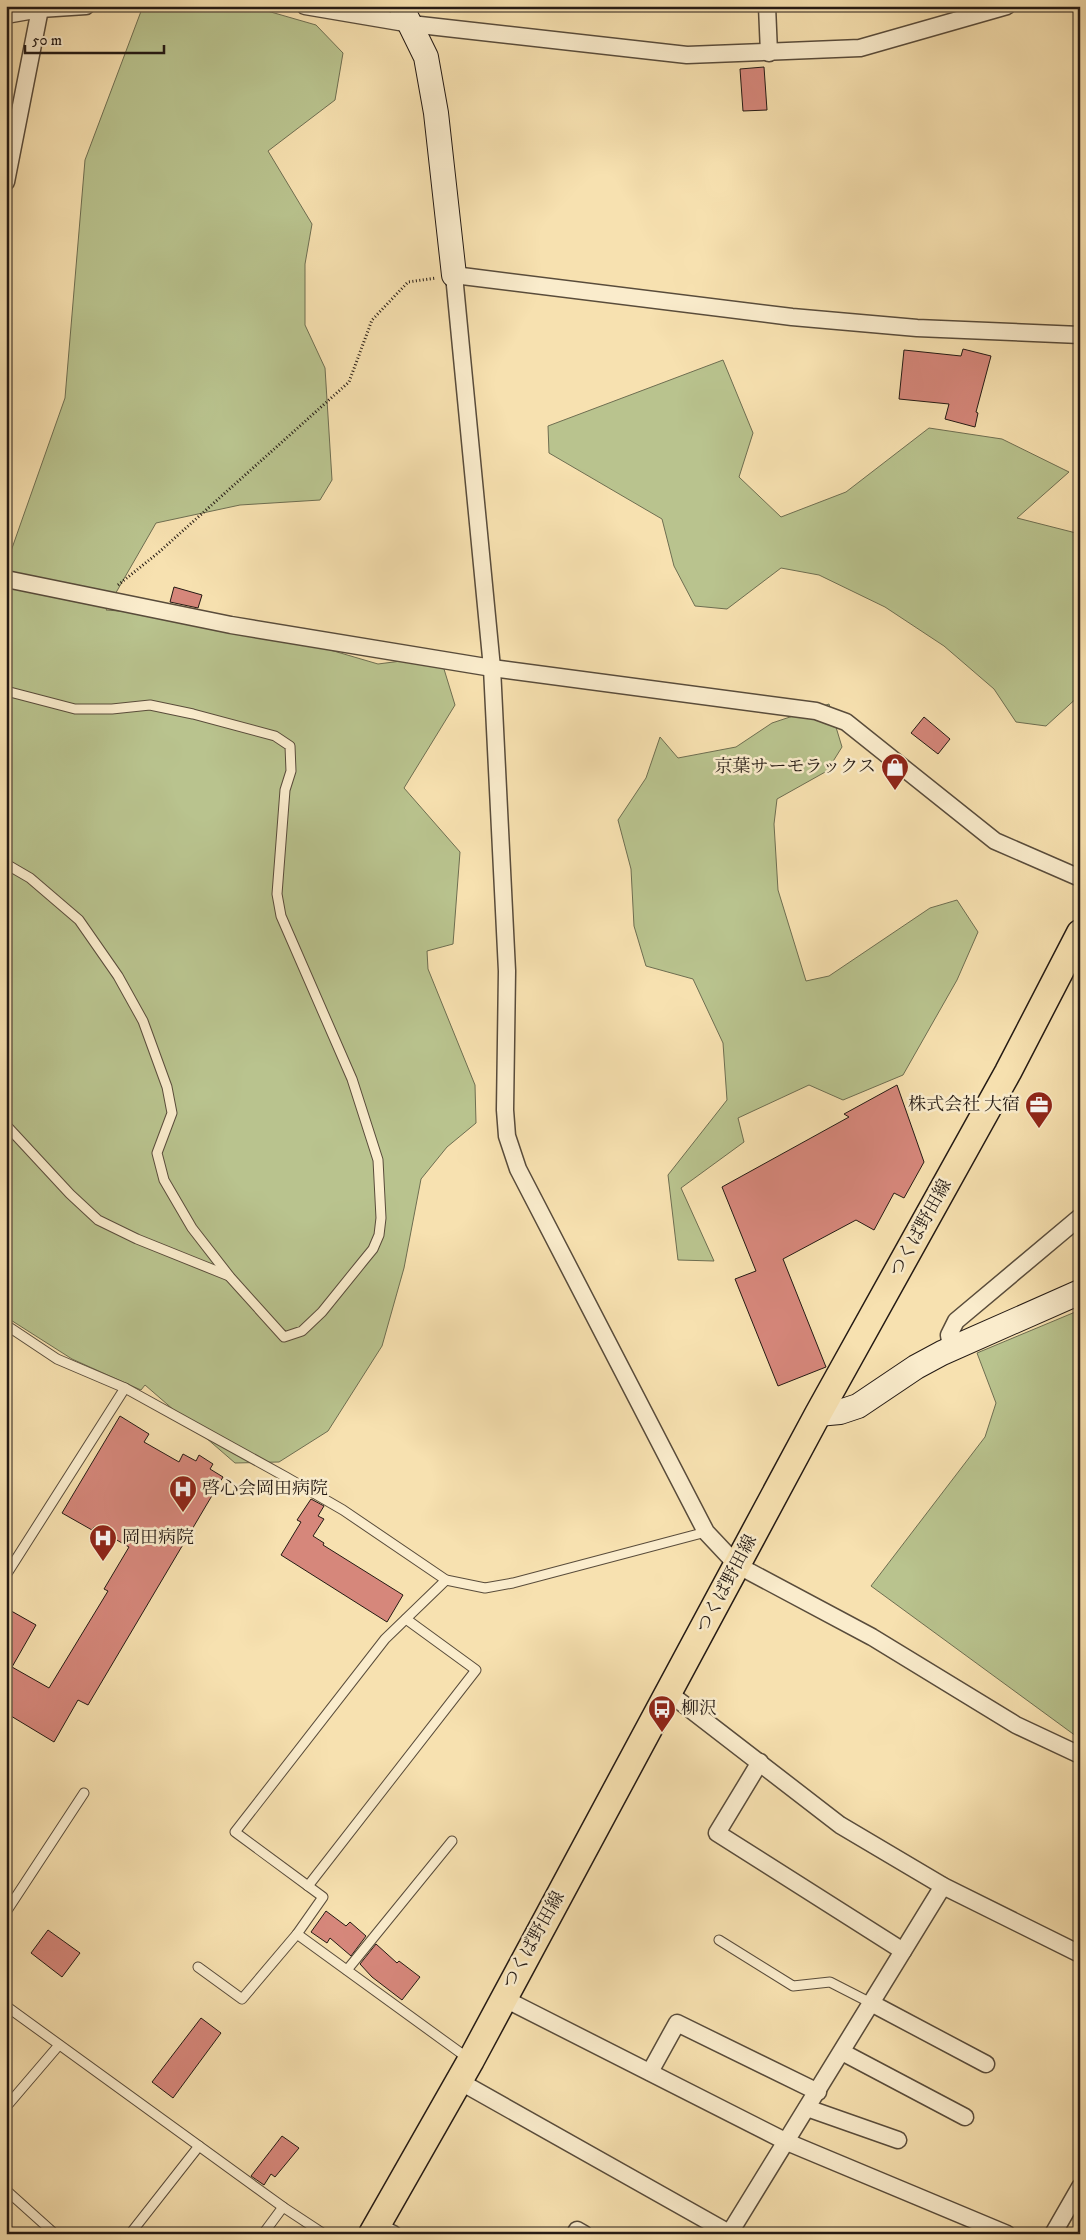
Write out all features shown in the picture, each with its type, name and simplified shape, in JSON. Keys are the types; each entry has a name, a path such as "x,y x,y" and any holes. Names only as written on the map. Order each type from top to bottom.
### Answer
{"main road":[{"name":"つくば野田線","path":"380,2231 503,1998 818,1414 1008,1072 1080,933"}],"street":[{"path":"6,15 86,6"},
{"path":"305,6 406,15 687,55 860,48 1007,6"},
{"path":"767,6 769,53"},
{"path":"6,182 40,10"},
{"path":"406,15 426,57 436,113 454,275 492,668 507,972 505,1110 508,1136 518,1169 706,1532 738,1565 872,1637 1016,1725 1080,1755"},
{"path":"454,275 792,317 917,328 1080,335"},
{"path":"6,579 231,625 492,668 816,711 846,722 995,841 1080,878"},
{"path":"952,1348 949,1335 956,1321 1080,1217"},
{"path":"818,1414 840,1412 858,1406 916,1367 952,1348 1080,1292"},
{"path":"669,1693 840,1825 943,1886 1080,1954"},
{"path":"760,1762 717,1833 903,1951"},
{"path":"465,2070 729,2233 818,2092 943,1886"},
{"path":"503,1998 787,2142 1007,2234"},
{"path":"871,2003 986,2064"},
{"path":"650,2072 677,2023 818,2092"},
{"path":"842,2052 965,2117"},
{"path":"807,2108 898,2140"},
{"path":"1054,2234 1080,2187"},
{"path":"575,2234 577,2230 584,2234"}],"lane":[{"path":"6,691 75,709 112,709 150,705 193,714 275,736 290,746 291,771 285,790 277,894 282,916 352,1079 373,1142 378,1160 381,1218 379,1235 373,1249 322,1312 302,1331 284,1337 230,1277 192,1228 164,1180 157,1154 172,1113 167,1087 144,1021 118,976 79,920 30,878 6,864"},
{"path":"6,1125 70,1194 98,1220 138,1239 230,1277"},
{"path":"6,1325 57,1359 125,1388 343,1510 446,1580 485,1588 512,1583 706,1532"},
{"path":"6,1575 125,1388"},
{"path":"198,1967 242,1999 298,1934 323,1897 235,1832 385,1639 446,1580"},
{"path":"308,1886 476,1670 406,1619"},
{"path":"6,1912 84,1793"},
{"path":"347,1970 452,1841"},
{"path":"298,1934 347,1970 465,2070"},
{"path":"719,1940 793,1986 830,1982 871,2003"},
{"path":"6,2006 283,2207 324,2234"},
{"path":"6,2107 60,2045"},
{"path":"130,2234 199,2146"},
{"path":"6,2190 55,2234"},
{"path":"263,2234 283,2207"}],"path":[{"path":"100,598 158,553 349,382 372,320 408,282 454,275"}],"green space":[{"path":"143,6 250,6 316,25 343,53 335,100 268,151 312,224 305,264 305,325 325,368 332,480 320,500 240,505 156,523 106,610 184,616 320,647 378,664 440,656 455,705 404,788 460,852 453,944 427,951 428,969 475,1085 476,1123 447,1147 421,1179 404,1268 382,1346 328,1431 279,1462 235,1463 145,1385 141,1390 72,1359 6,1317 6,550 11,551 65,398 85,160"},
{"path":"723,360 753,433 739,477 781,517 846,492 929,428 1002,439 1069,472 1017,518 1080,534 1080,695 1046,726 1016,722 994,689 944,646 885,607 819,575 781,568 727,609 695,606 674,566 662,519 549,453 548,426"},
{"path":"829,704 842,747 827,771 777,799 774,824 778,890 806,981 829,976 930,908 957,900 978,932 957,980 903,1075 843,1100 809,1085 738,1118 744,1142 681,1188 714,1261 678,1260 668,1175 727,1100 723,1043 693,979 646,966 634,926 631,869 618,820 646,778 660,737 678,758 736,747 772,723"},
{"path":"1080,1310 1080,1739 871,1586 985,1437 996,1403 977,1353"}],"building":[{"path":"764,67 767,110 743,111 740,69"},
{"path":"963,349 991,356 976,412 978,413 975,427 945,419 949,404 899,399 904,350 961,356"},
{"path":"174,587 202,595 198,608 170,602"},
{"path":"924,717 950,739 938,754 911,733"},
{"path":"897,1085 924,1162 904,1198 894,1193 874,1230 856,1220 783,1259 826,1367 778,1386 735,1279 756,1271 722,1187 849,1117 844,1114"},
{"path":"120,1416 149,1434 144,1442 179,1462 183,1454 196,1461 199,1455 213,1464 210,1469 223,1477 88,1705 78,1700 54,1742 6,1713 6,1608 36,1625 12,1667 49,1688 108,1591 104,1589 129,1547 94,1527 92,1530 62,1513"},
{"path":"311,1499 324,1506 318,1516 324,1519 313,1536 324,1543 323,1545 403,1595 387,1622 281,1555 301,1522 297,1520"},
{"path":"326,1911 346,1926 350,1922 366,1936 351,1956 330,1938 327,1943 311,1932"},
{"path":"48,1930 80,1953 62,1977 31,1953"},
{"path":"376,1944 397,1963 399,1961 420,1977 402,2000 372,1977 360,1964"},
{"path":"201,2018 221,2033 173,2098 152,2082"},
{"path":"282,2136 299,2148 275,2177 271,2174 264,2185 251,2176"}],"place":[{"name":"京葉サーモラックス","path":"895,791"},
{"name":"株式会社 大宿","path":"1039,1129"},
{"name":"啓心会岡田病院","path":"183,1513"},
{"name":"岡田病院","path":"103,1562"},
{"name":"柳沢","path":"662,1733"}]}
